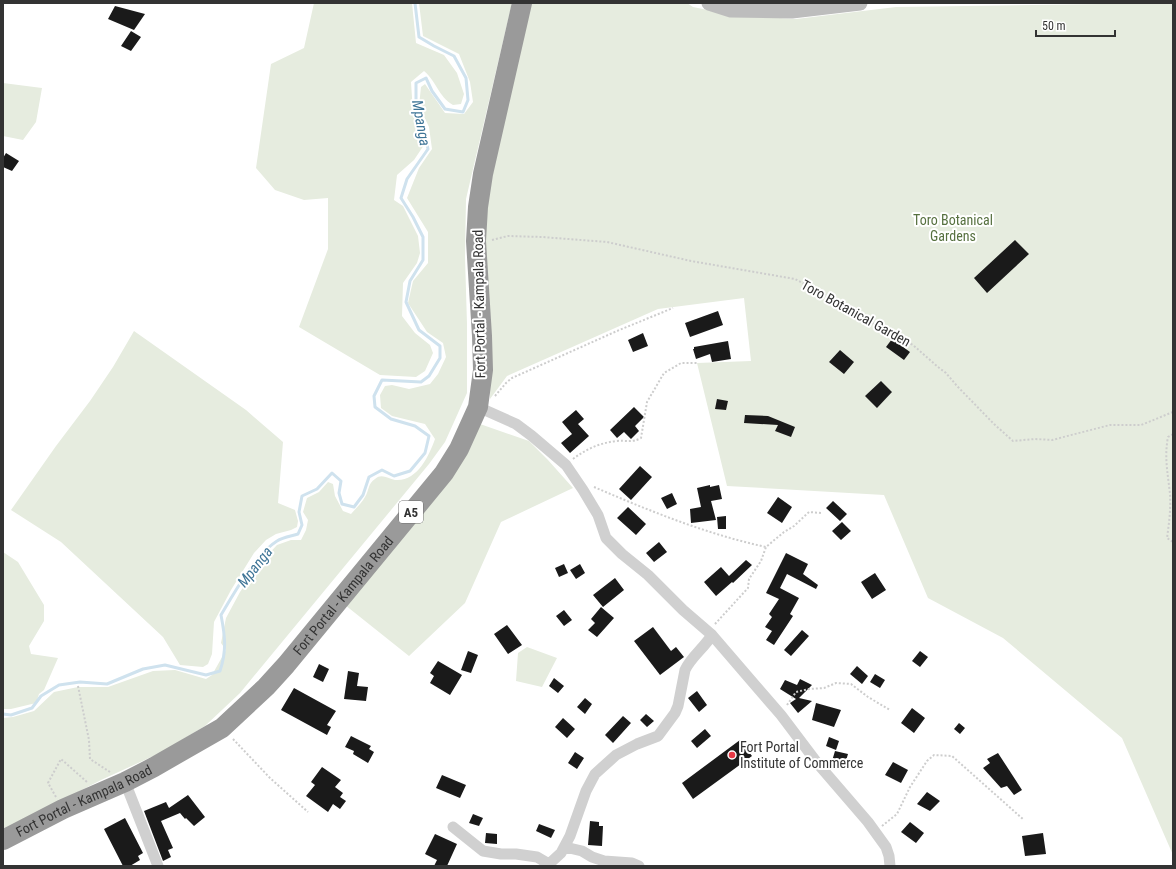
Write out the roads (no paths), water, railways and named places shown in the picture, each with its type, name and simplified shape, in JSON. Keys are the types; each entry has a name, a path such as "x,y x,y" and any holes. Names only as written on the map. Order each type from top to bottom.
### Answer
{"highway":[{"name":"Fort Portal - Kampala Road","path":"3,840 63,809 125,782 222,728 266,687 444,473 484,410 482,336 476,241 478,207 483,174 522,3"}],"main road":[{"path":"709,3 731,10 792,10 860,3"}],"street":[{"path":"484,410 516,424 566,465 598,515 606,538 712,635 781,715 818,764 875,832 886,847 890,866"},
{"path":"453,828 483,851 537,857 549,865 561,853 570,836 586,791 595,774 616,755 637,744 658,736 677,710 685,670 712,635"},
{"path":"125,782 158,866"},
{"path":"564,847 582,851 592,857 604,861 639,866"}],"waterway":[{"name":"Mpanga","path":"3,714 11,715 32,708 41,696 59,685 80,682 107,684 143,669 165,665 206,675 220,671 224,656 225,643 221,615 253,564 261,555 279,540 298,534 302,525 299,512 302,496 317,489 332,473 341,481 339,493 342,504 354,507 363,495 369,477 382,470 394,476 410,471 425,453 429,436 415,426 391,419 375,407 374,396 382,380 421,382 429,376 440,358 440,346 419,330 406,302 410,281 423,260 423,237 401,198 407,179 428,149 424,130 416,108 416,83 426,78 432,91 445,109 463,112 468,100 466,78 454,56 419,37 415,3"}],"place":[{"name":"Fort Portal Institute of Commerce","path":"732,755"}],"park label":[{"name":"Toro Botanical Gardens","path":"953,228"}]}
